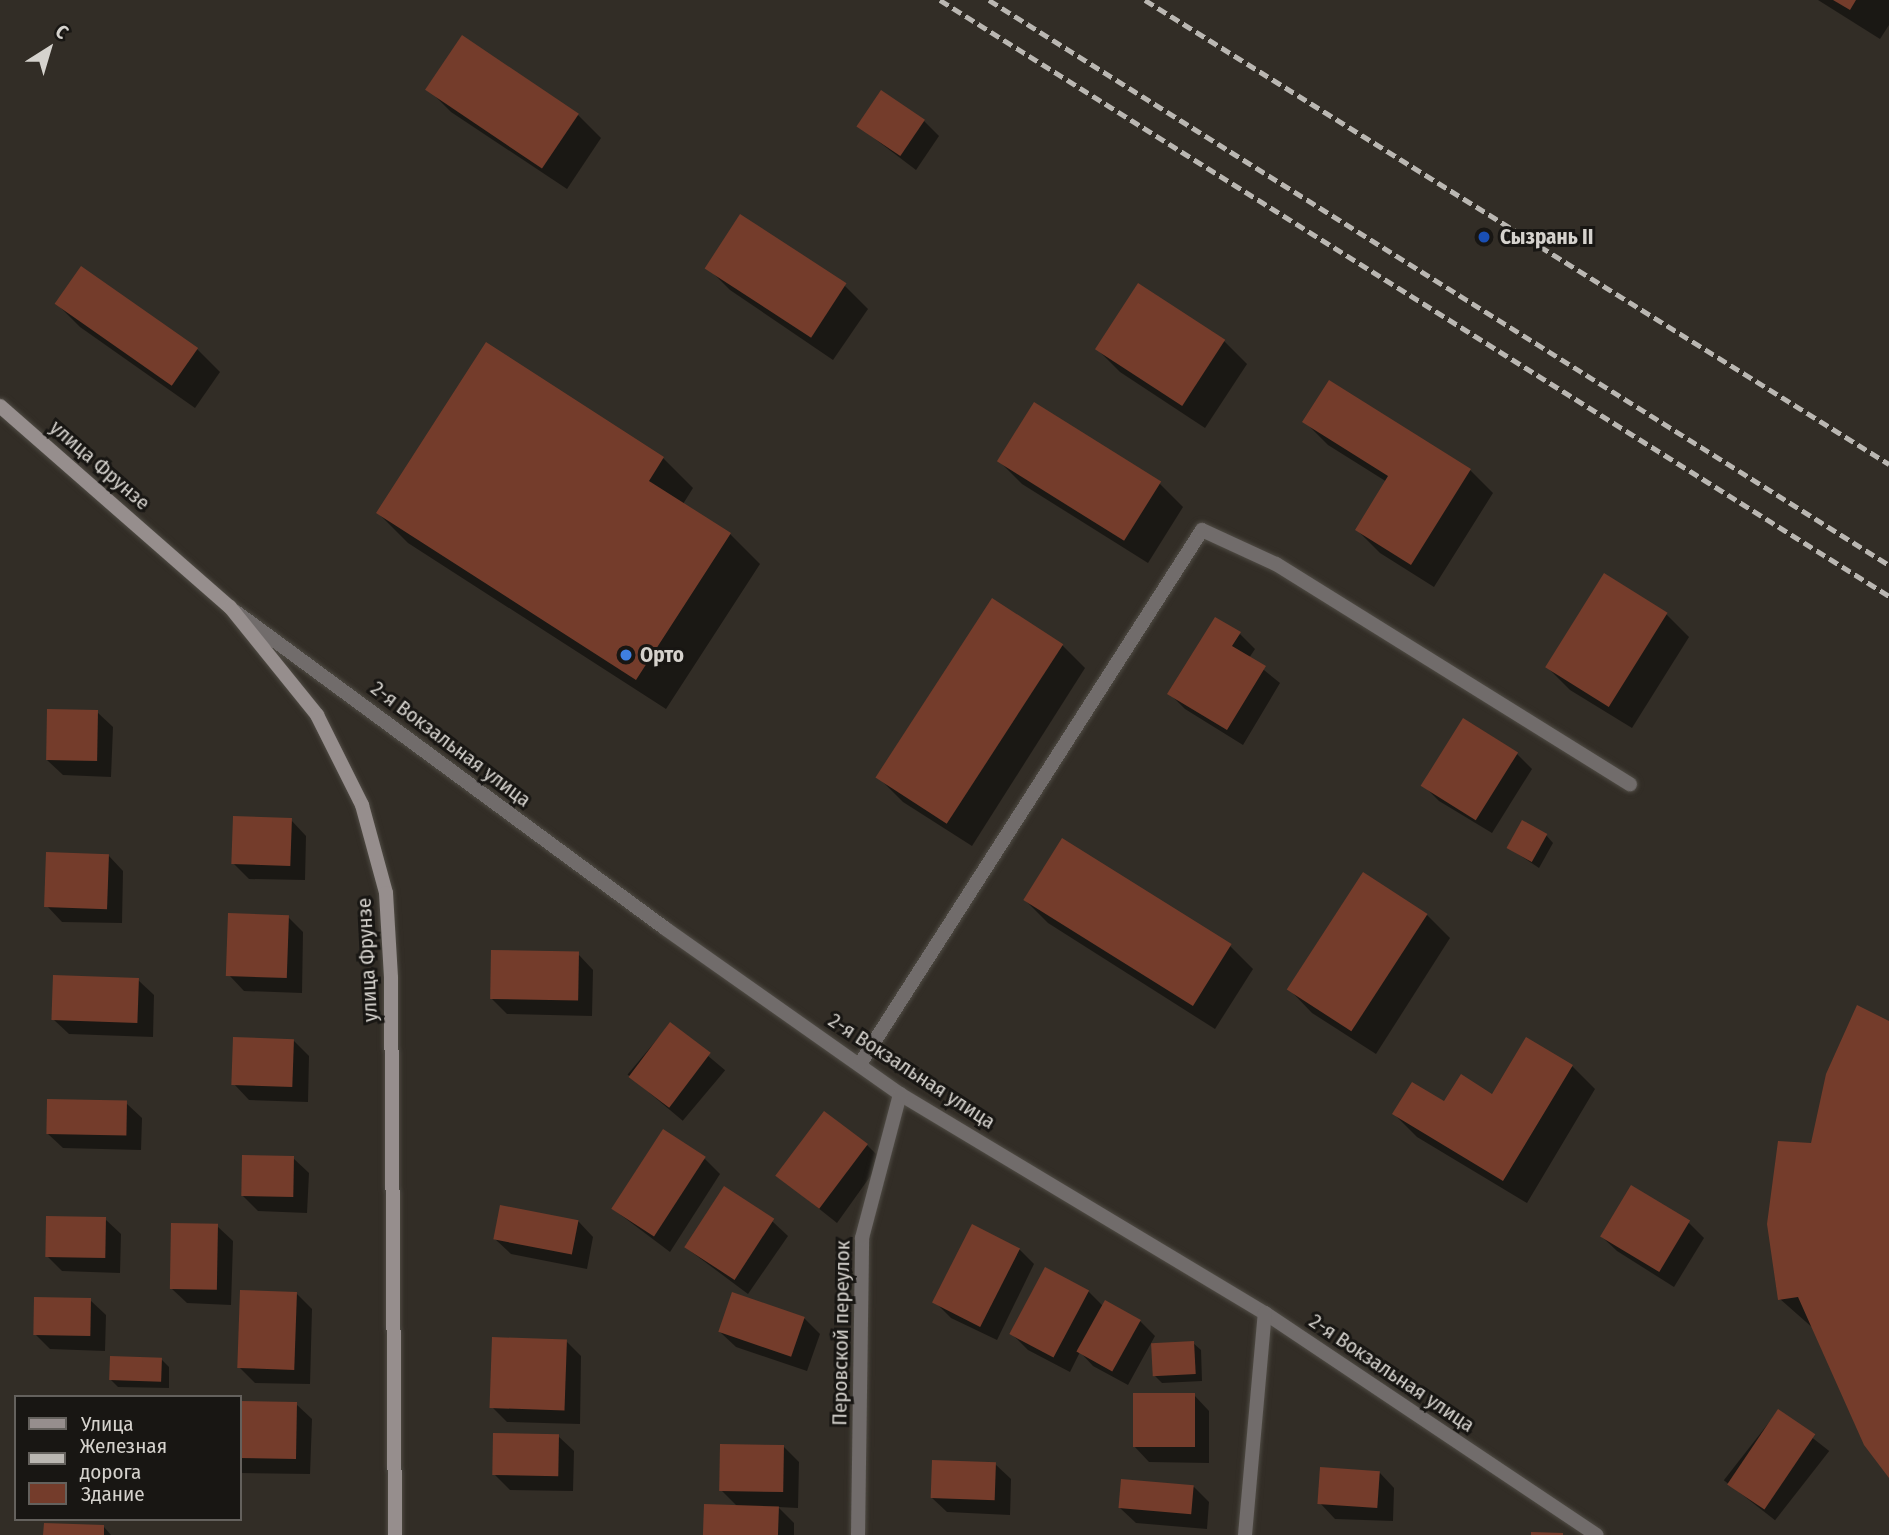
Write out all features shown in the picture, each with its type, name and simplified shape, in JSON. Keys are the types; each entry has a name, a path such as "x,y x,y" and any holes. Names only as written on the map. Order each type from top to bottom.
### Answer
{"street":[{"name":"улица Фрунзе","path":"0,406 230,607 317,715 362,805 386,893 391,978 395,1535"},
{"path":"860,1064 1202,530 1276,564 1630,783"},
{"name":"2-я Вокзальная улица","path":"230,607 656,922 900,1094 1265,1313 1596,1535"},
{"name":"Перовской переулок","path":"858,1535 862,1238 900,1094"},
{"path":"1245,1535 1265,1313"}],"building":[{"path":"1833,0 1856,0 1850,10"},
{"path":"462,35 579,114 542,169 425,90"},
{"path":"881,90 925,120 900,156 856,126"},
{"path":"740,214 847,283 811,338 705,269"},
{"path":"81,266 198,348 172,386 55,304"},
{"path":"1138,283 1225,340 1182,406 1095,349"},
{"path":"486,342 664,457 649,481 731,533 636,680 376,513"},
{"path":"1329,380 1471,469 1411,565 1355,530 1388,476 1302,422"},
{"path":"1034,402 1161,481 1124,541 997,461"},
{"path":"1604,573 1668,613 1609,707 1545,667"},
{"path":"992,598 1063,644 947,824 875,777"},
{"path":"1215,617 1241,632 1232,646 1266,666 1227,730 1167,694"},
{"path":"47,709 98,710 97,761 46,760"},
{"path":"1463,718 1518,752 1476,820 1421,786"},
{"path":"233,816 292,818 290,866 231,864"},
{"path":"1522,820 1547,834 1532,862 1506,848"},
{"path":"1062,838 1232,944 1193,1006 1023,900"},
{"path":"46,852 109,854 107,909 44,907"},
{"path":"1363,872 1428,914 1351,1031 1287,989"},
{"path":"228,913 289,915 287,978 226,976"},
{"path":"491,950 579,952 578,1001 490,999"},
{"path":"53,975 139,978 137,1023 51,1020"},
{"path":"1857,1005 1889,1021 1889,1478 1864,1445 1798,1297 1778,1300 1767,1224 1778,1141 1811,1143 1826,1074"},
{"path":"670,1022 711,1053 669,1108 628,1077"},
{"path":"233,1037 294,1039 292,1087 231,1085"},
{"path":"1526,1037 1573,1065 1503,1181 1392,1114 1412,1082 1444,1101 1461,1074 1492,1094"},
{"path":"47,1099 127,1100 126,1135 46,1134"},
{"path":"824,1111 868,1144 819,1209 775,1176"},
{"path":"663,1129 706,1157 654,1236 611,1209"},
{"path":"242,1155 294,1156 293,1197 241,1196"},
{"path":"1631,1185 1690,1221 1659,1272 1600,1236"},
{"path":"724,1186 774,1219 735,1280 684,1247"},
{"path":"500,1205 579,1220 572,1255 493,1239"},
{"path":"46,1216 106,1217 105,1258 45,1257"},
{"path":"171,1223 218,1224 217,1290 170,1289"},
{"path":"972,1224 1020,1249 980,1327 932,1302"},
{"path":"1045,1267 1089,1290 1053,1358 1009,1334"},
{"path":"240,1290 297,1292 294,1370 237,1368"},
{"path":"732,1292 805,1317 791,1357 718,1332"},
{"path":"34,1297 91,1298 90,1336 33,1335"},
{"path":"1105,1300 1141,1320 1112,1371 1076,1352"},
{"path":"492,1337 567,1340 564,1411 490,1408"},
{"path":"1194,1341 1196,1374 1153,1376 1151,1343"},
{"path":"110,1356 162,1358 161,1382 109,1380"},
{"path":"1133,1393 1195,1393 1195,1447 1133,1447"},
{"path":"242,1401 297,1402 296,1459 242,1458"},
{"path":"1778,1409 1815,1434 1764,1510 1727,1484"},
{"path":"493,1433 559,1434 558,1476 492,1475"},
{"path":"720,1444 784,1445 783,1492 719,1491"},
{"path":"932,1460 996,1462 995,1500 931,1498"},
{"path":"1320,1467 1380,1471 1377,1508 1317,1504"},
{"path":"1121,1479 1194,1485 1191,1514 1118,1508"},
{"path":"704,1504 779,1507 778,1535 703,1535"},
{"path":"44,1523 104,1525 104,1535 43,1535"},
{"path":"1531,1532 1563,1533 1563,1535 1531,1535"}],"railway":[{"path":"940,0 1889,596"},
{"path":"989,0 1889,565"},
{"path":"1145,0 1889,464"}],"place":[{"name":"Сызрань II","path":"1484,237"},
{"name":"Орто","path":"626,655"}]}
